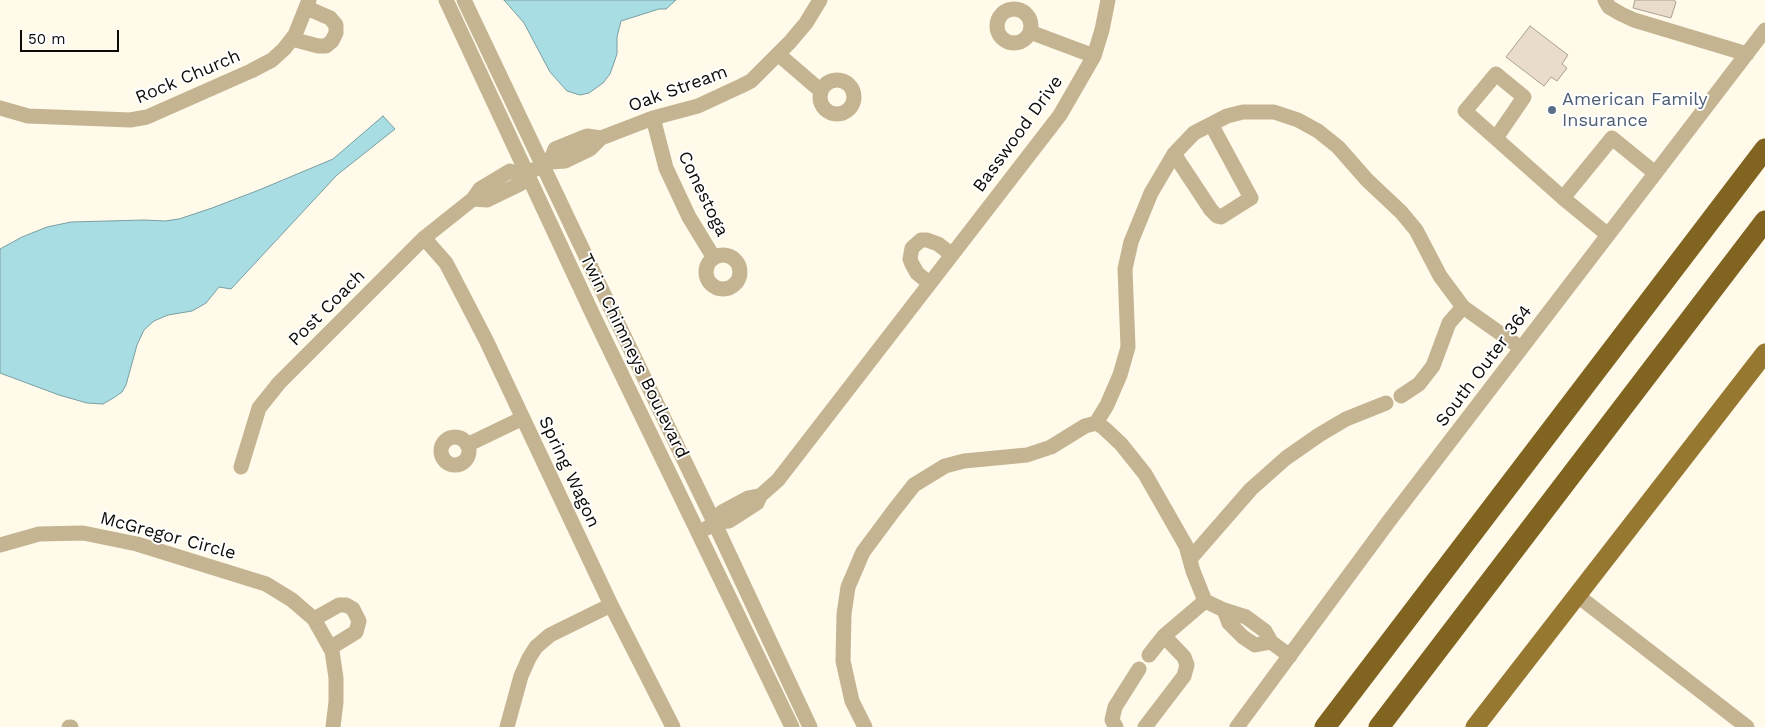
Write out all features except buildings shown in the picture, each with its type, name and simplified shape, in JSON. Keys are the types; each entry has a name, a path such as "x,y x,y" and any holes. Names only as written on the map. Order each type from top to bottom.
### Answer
{"highway":[{"path":"1325,727 1765,149"},
{"path":"1379,727 1765,221"}],"main road":[{"path":"1475,727 1765,353"}],"street":[{"name":"Twin Chimneys Boulevard","path":"446,0 523,174 699,532 792,727"},
{"name":"Twin Chimneys Boulevard","path":"464,0 546,164 717,523 810,727"},
{"name":"Oak Stream","path":"523,174 546,164 555,149 587,136 601,138 653,118 698,106 742,86 750,81 790,42 806,23 820,0"},
{"name":"Basswood Drive","path":"699,532 717,523 729,521 758,504 760,496 778,480 1060,114 1094,56 1108,0"},
{"path":"1605,0 1609,6 1634,20 1747,54"},
{"name":"Rock Church","path":"0,108 28,116 130,120 147,117 272,60 292,39 308,4 330,18 336,25 336,33 332,41 326,46 318,46 292,39"},
{"name":"South Outer 364","path":"1237,727 1389,521 1765,30"},
{"path":"1030,32 1094,56"},
{"path":"778,54 822,91"},
{"path":"865,727 852,701 843,661 844,614 848,587 863,552 914,485 945,466 964,461 1027,455 1051,447 1085,426 1096,423 1107,405 1120,375 1128,347 1125,269 1131,242 1151,193 1174,154 1194,133 1227,116 1243,112 1274,112 1298,120 1318,131 1338,147 1367,180 1402,212 1416,230 1440,276 1463,307 1521,348"},
{"name":"Conestoga","path":"653,118 666,168 689,217 714,258"},
{"path":"1174,154 1210,210 1217,216 1221,217 1251,198 1211,124"},
{"path":"1496,138 1608,235"},
{"path":"1563,198 1612,138 1656,173"},
{"name":"Post Coach","path":"241,467 259,408 280,383 424,238 473,199 488,200 520,184 523,174"},
{"name":"Spring Wagon","path":"424,238 446,263 523,418 611,605 673,727"},
{"path":"929,283 917,273 912,264 910,258 912,248 921,240 927,240 938,244 951,254"},
{"path":"1401,396 1420,384 1433,366 1449,324 1463,307"},
{"path":"1190,559 1251,489 1286,458 1346,419 1386,403"},
{"path":"467,445 523,418"},
{"path":"1096,423 1121,444 1145,474 1186,546 1205,601 1224,610 1229,623 1243,638 1255,646 1271,642 1290,656"},
{"name":"McGregor Circle","path":"0,545 39,534 83,532 137,544 266,584 292,600 314,619 330,648 336,686 333,727"},
{"path":"1578,596 1747,727"},
{"path":"1149,655 1164,636 1205,601"},
{"path":"314,619 339,605 346,605 353,609 359,621 356,632 330,648"},
{"path":"507,727 521,676 536,647 550,635 611,605"},
{"path":"1145,727 1184,676 1187,666 1184,657 1164,636"},
{"path":"1116,727 1112,720 1115,707 1138,670"}],"water":[{"path":"504,0 676,0 666,9 659,9 621,21 617,37 617,54 610,74 603,83 589,93 580,95 567,91 550,72 524,23"},
{"path":"383,116 395,129 337,175 231,289 219,287 206,303 201,306 192,311 168,315 154,321 144,330 137,345 126,385 122,392 115,397 103,404 87,403 59,395 0,373 0,249 22,237 47,227 71,222 165,221 179,219 212,208 333,159"}],"place":[{"name":"American Family Insurance","path":"1552,110"}]}
